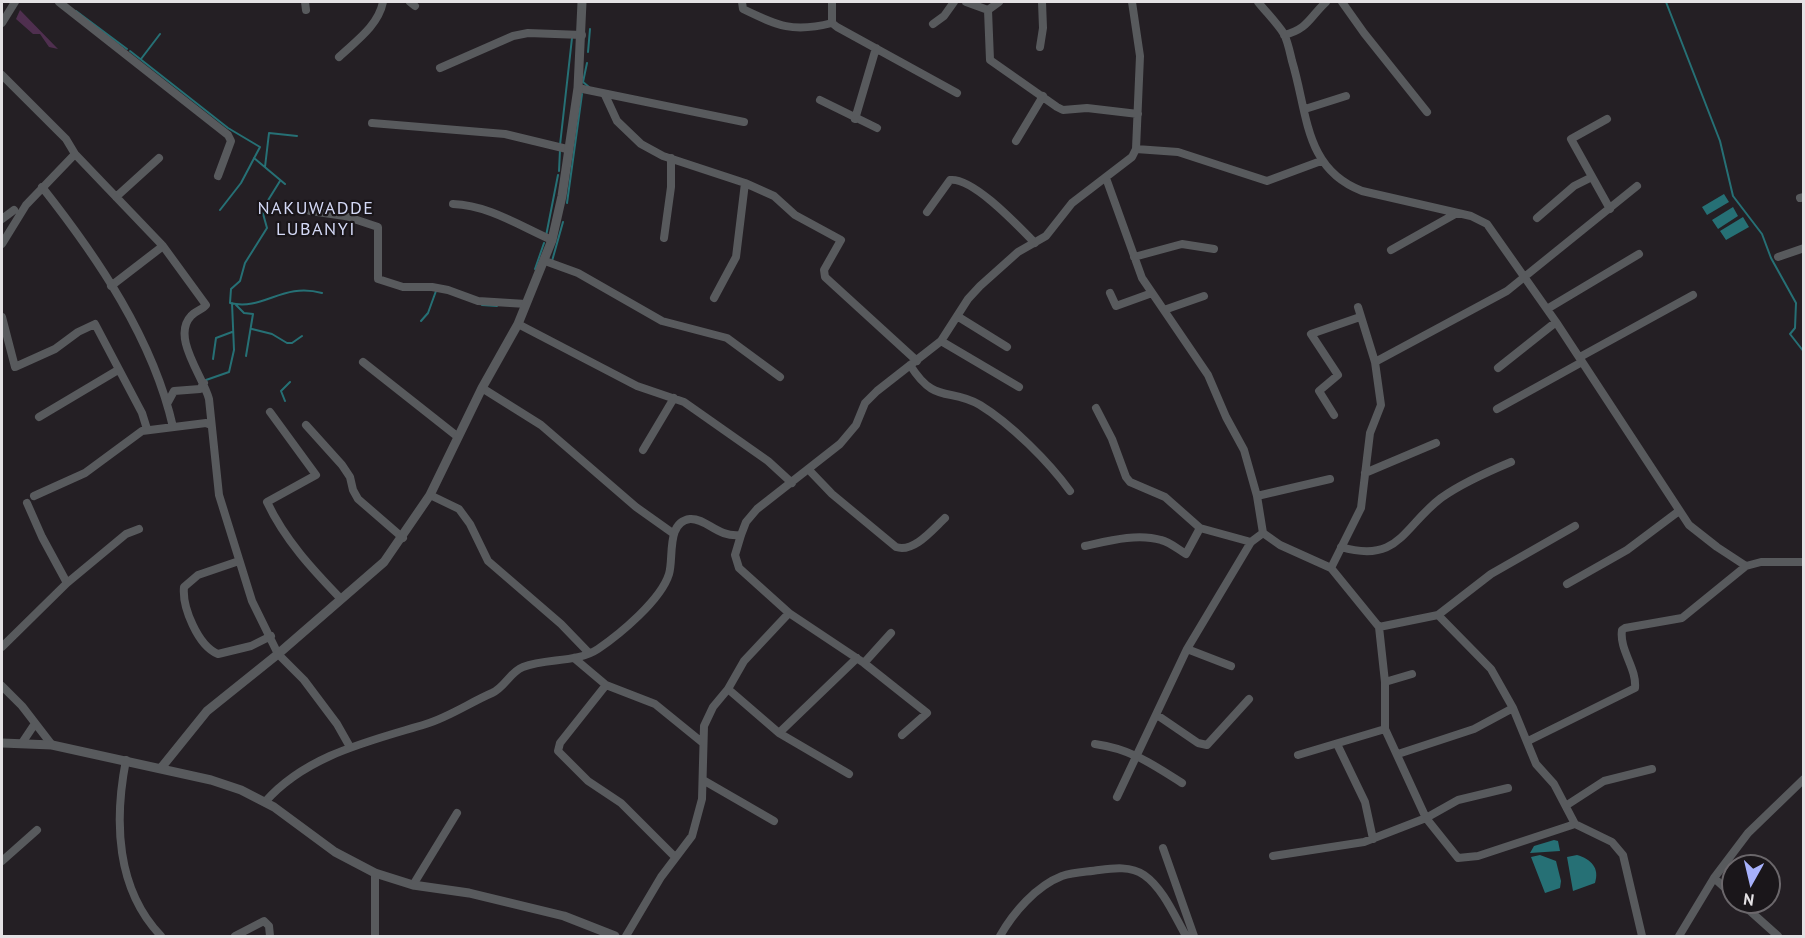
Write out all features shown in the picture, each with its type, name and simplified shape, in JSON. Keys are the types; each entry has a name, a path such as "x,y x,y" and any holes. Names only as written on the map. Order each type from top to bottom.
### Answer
{"street":[{"path":"2,23 15,2"},
{"path":"59,2 228,135 231,141 229,150 218,176"},
{"path":"339,57 377,18 382,2"},
{"path":"161,768 207,711 278,654 384,562 403,538 429,495 482,388 518,324 552,240 562,196 578,87 582,2"},
{"path":"742,2 743,9 784,28 798,29 832,23 957,93"},
{"path":"832,2 832,23"},
{"path":"933,24 944,16 954,2"},
{"path":"966,2 988,10"},
{"path":"988,10 999,2"},
{"path":"1040,47 1043,28 1042,2"},
{"path":"902,735 927,713 861,661 789,613 736,564 735,555 746,522 757,509 809,470 852,430 866,403 877,391 941,341 980,286 1018,252 1046,236 1072,203 1132,157 1136,149 1140,56 1132,2"},
{"path":"1258,2 1284,35 1312,144 1321,161 1345,185 1456,213 1487,224 1556,322 1679,511 1698,533 1746,566"},
{"path":"1284,35 1299,32 1326,2"},
{"path":"1342,2 1427,112"},
{"path":"988,10 990,60 1063,110 1088,108 1138,114"},
{"path":"440,68 513,36 528,33 582,35"},
{"path":"855,119 876,48"},
{"path":"2,75 66,139 75,154 163,246 206,305 191,315 183,334 188,355 204,383 219,495 252,601 278,654 304,680 337,724 350,747"},
{"path":"578,87 605,95 744,122"},
{"path":"605,95 617,121 634,140 671,158 745,183 774,196 795,215 841,240 825,270 825,277 914,363 927,387 946,396 968,400 985,409 1053,467 1070,491"},
{"path":"1016,141 1043,96"},
{"path":"1305,110 1346,96"},
{"path":"820,100 877,128"},
{"path":"1606,119 1571,139 1610,209"},
{"path":"372,123 496,132 567,150"},
{"path":"1136,149 1178,152 1267,181 1290,175 1321,161"},
{"path":"2,219 42,187 75,154"},
{"path":"116,197 159,158"},
{"path":"664,238 670,203 671,158"},
{"path":"1538,218 1574,186 1592,177"},
{"path":"1106,178 1142,278 1208,375 1226,417 1244,450 1257,496 1263,533 1280,545 1331,568 1379,627 1385,682 1385,729 1426,818 1458,858 1478,856 1575,825 1612,842 1623,855 1642,936"},
{"path":"927,212 945,184 950,180 960,181 988,199 1035,243"},
{"path":"714,298 736,257 745,183"},
{"path":"1375,362 1526,279 1637,186"},
{"path":"42,187 68,220 137,329 159,377 173,427"},
{"path":"453,204 470,204 488,210 552,240"},
{"path":"2,244 14,210"},
{"path":"310,211 345,216 378,227 378,279 403,287 432,287 448,290 478,301 526,304"},
{"path":"1390,250 1456,213"},
{"path":"1134,257 1182,244 1214,249"},
{"path":"111,286 163,246"},
{"path":"1778,257 1803,249"},
{"path":"1547,309 1639,255"},
{"path":"545,261 578,273 662,321 727,338 780,377"},
{"path":"1110,293 1116,306 1152,293"},
{"path":"1164,310 1204,296"},
{"path":"1497,409 1693,296"},
{"path":"1331,568 1361,508 1370,433 1381,405 1375,362 1358,308"},
{"path":"957,316 1007,347"},
{"path":"2,317 15,367 55,349 78,332 95,324 142,413 147,429"},
{"path":"1334,415 1319,391 1338,375 1311,334 1360,317"},
{"path":"1498,368 1556,322"},
{"path":"518,324 637,386 674,398 768,461 792,483"},
{"path":"941,341 1019,387"},
{"path":"363,362 458,437"},
{"path":"39,417 118,370"},
{"path":"167,404 174,391 200,389 204,383"},
{"path":"482,388 541,425 636,507 674,534"},
{"path":"643,450 674,398"},
{"path":"1096,408 1112,439 1126,477 1131,482 1165,497 1200,528 1251,542"},
{"path":"270,412 316,475 267,502 278,524 298,554 341,599"},
{"path":"34,496 85,473 127,440 147,429 206,423 211,425"},
{"path":"306,425 342,465 350,477 358,499 403,538"},
{"path":"1365,473 1436,442"},
{"path":"1341,547 1360,553 1377,552 1405,535 1440,499 1481,475 1511,462"},
{"path":"809,470 832,494 901,549 914,544 945,518"},
{"path":"1257,496 1330,479"},
{"path":"429,495 459,509 470,524 488,561 561,624 588,652"},
{"path":"27,503 42,537 68,583"},
{"path":"1567,584 1627,549 1679,511"},
{"path":"265,802 279,787 350,747 432,722 497,691 522,667 574,657 600,648 652,602 669,576 674,534 680,525 692,519 723,535 741,536"},
{"path":"1379,627 1438,615 1491,574 1575,526"},
{"path":"1085,546 1119,539 1153,539 1162,540 1186,554 1200,528"},
{"path":"2,647 68,583 126,534 139,529"},
{"path":"1117,796 1187,650 1251,542 1263,533"},
{"path":"239,561 198,575 184,586 187,605 196,629 204,643 218,654 251,646 271,636"},
{"path":"1528,741 1635,688 1635,679 1621,638 1622,630 1682,618 1746,566 1761,562 1803,562"},
{"path":"626,936 675,856 692,836 702,798 703,743 707,716 728,689 744,661 789,613"},
{"path":"1438,615 1491,669 1513,708 1536,764 1554,784 1575,825"},
{"path":"779,733 891,633"},
{"path":"1187,650 1231,666"},
{"path":"574,657 606,685 655,704 703,743"},
{"path":"1385,682 1412,674"},
{"path":"606,685 560,743 558,751 588,781 621,803 675,856"},
{"path":"2,686 22,706 52,745"},
{"path":"728,689 779,733 849,774"},
{"path":"1157,715 1198,743 1207,745 1249,699"},
{"path":"1398,754 1474,729 1513,708"},
{"path":"22,743 34,724"},
{"path":"1298,755 1385,729"},
{"path":"2,743 52,745 161,768 232,787 265,802 335,852 375,873 413,885 469,894 564,916 615,936"},
{"path":"1095,744 1119,747 1137,755 1182,783"},
{"path":"1337,744 1365,802 1373,839"},
{"path":"126,760 122,779 120,831 125,875 140,911 161,936"},
{"path":"1567,806 1604,781 1652,769"},
{"path":"1679,936 1714,878 1748,833 1803,779"},
{"path":"703,780 774,820"},
{"path":"1273,856 1373,839 1426,818 1458,800 1508,788"},
{"path":"413,885 457,813"},
{"path":"2,861 37,830"},
{"path":"1163,848 1194,936"},
{"path":"1000,936 1008,923 1037,891 1059,877 1114,868 1137,872 1148,878 1186,936"},
{"path":"375,873 375,936"},
{"path":"1714,878 1721,884"},
{"path":"1753,914 1778,936"},
{"path":"235,936 264,921 269,926 270,936"}],"shaded area":[{"path":"20,10 58,49 49,47 40,34 33,34 16,19"}],"water":[{"path":"1724,194 1729,202 1707,215 1702,207"},
{"path":"1733,207 1738,216 1718,229 1712,220"},
{"path":"1743,217 1749,227 1726,240 1720,231"},
{"path":"1558,841 1560,851 1530,853 1534,846"},
{"path":"1540,855 1556,861 1561,881 1560,888 1545,893 1531,857"},
{"path":"1577,855 1593,865 1596,878 1595,883 1573,891 1567,857"}],"waterway":[{"path":"1666,2 1720,141 1733,196 1762,234 1771,258 1796,303 1795,328 1790,334 1804,352"},
{"path":"76,11 127,49"},
{"path":"588,52 590,29"},
{"path":"141,59 160,34"},
{"path":"560,145 572,38"},
{"path":"130,51 228,128 260,147 241,183 220,210"},
{"path":"587,63 583,82 589,87"},
{"path":"567,203 582,94"},
{"path":"265,167 269,133 297,136"},
{"path":"559,171 560,150"},
{"path":"254,158 285,184"},
{"path":"546,236 558,175"},
{"path":"280,181 262,210 267,228 245,263 240,281 231,289 230,303 253,303 296,291 322,293"},
{"path":"552,261 563,222"},
{"path":"535,269 544,243"},
{"path":"421,321 428,313 436,291"},
{"path":"206,380 229,372 234,350 232,303"},
{"path":"236,305 244,313 253,314 246,356"},
{"path":"482,305 497,306"},
{"path":"252,329 272,334 287,343 292,343 302,336"},
{"path":"213,359 216,338 232,332"},
{"path":"285,401 281,391 290,382"}],"district":[{"name":"NAKUWADDE LUBANYI","path":"316,219"}]}
